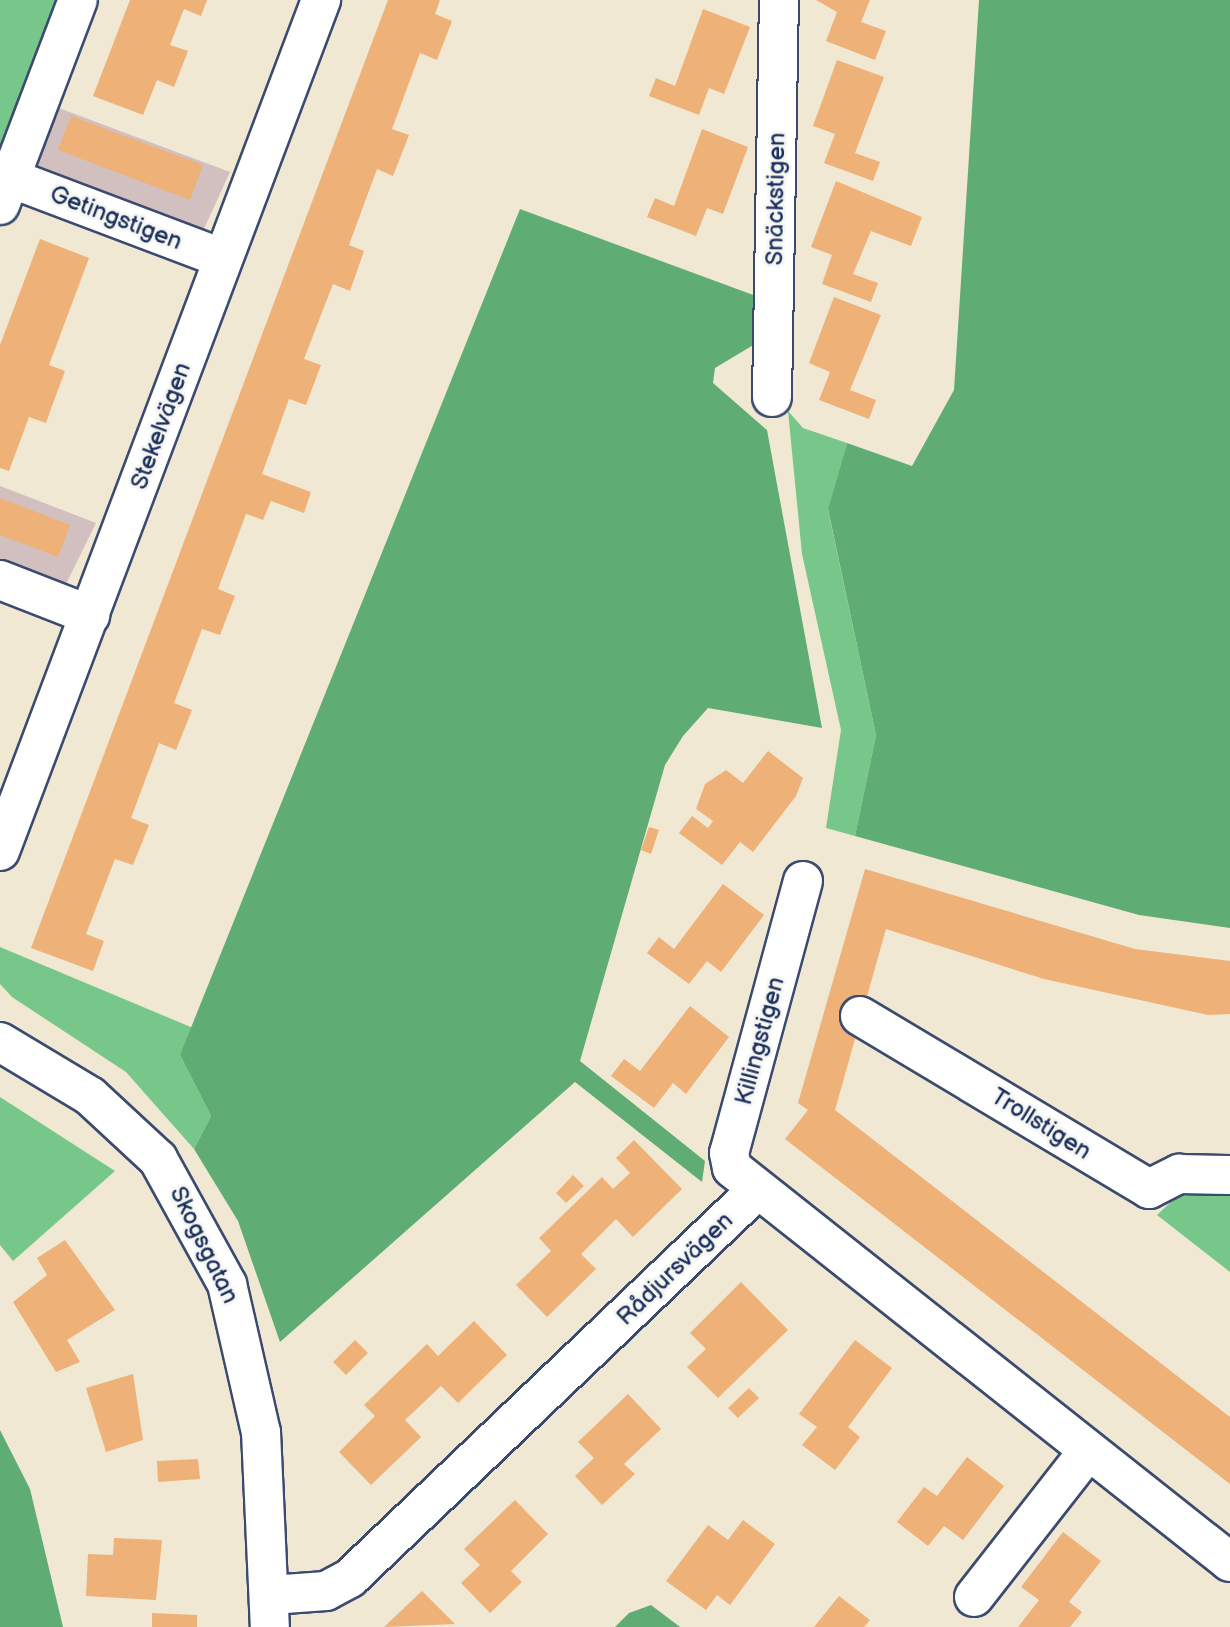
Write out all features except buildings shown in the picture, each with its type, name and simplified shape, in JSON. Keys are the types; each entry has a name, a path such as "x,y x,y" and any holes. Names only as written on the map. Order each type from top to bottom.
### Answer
{"street":[{"name":"Getingstigen","path":"78,0 5,192 222,258"},
{"name":"Stekelvägen","path":"0,851 321,0"},
{"name":"Snäckstigen","path":"772,397 779,0"},
{"path":"0,580 90,615"},
{"name":"Killingstigen","path":"754,1193 732,1168 729,1153 803,881"},
{"name":"Trollstigen","path":"860,1016 1149,1189 1179,1174 1230,1175"},
{"name":"Skogsgatan","path":"0,1042 124,1123 181,1191 208,1243 253,1377 270,1611"},
{"name":"Rådjursvägen","path":"270,1611 326,1591 350,1578 754,1193 1230,1562"},
{"path":"974,1597 1088,1451"}],"shaded area":[{"path":"48,104 230,172 203,231 46,182 33,160"},
{"path":"0,486 96,523 65,586 0,571"}],"green space":[{"path":"0,0 69,0 0,180"},
{"path":"979,0 1230,0 1230,928 1139,915 855,836 876,735 828,509 847,443 912,466 954,390"},
{"path":"520,209 756,296 755,344 715,368 713,383 767,430 822,728 708,708 683,736 665,765 580,1061 705,1161 702,1182 575,1082 280,1342 238,1221 194,1149 211,1116 180,1055"},
{"path":"788,411 803,428 847,443 828,510 876,735 855,836 826,828 841,730 802,554"},
{"path":"0,947 193,1028 180,1055 211,1116 194,1149 126,1072 12,997 0,984"},
{"path":"0,1097 115,1171 13,1261 0,1245"},
{"path":"1192,1182 1230,1184 1230,1272 1157,1215"},
{"path":"0,1430 30,1489 63,1627 0,1627"},
{"path":"651,1605 680,1627 615,1627 629,1613"}]}
